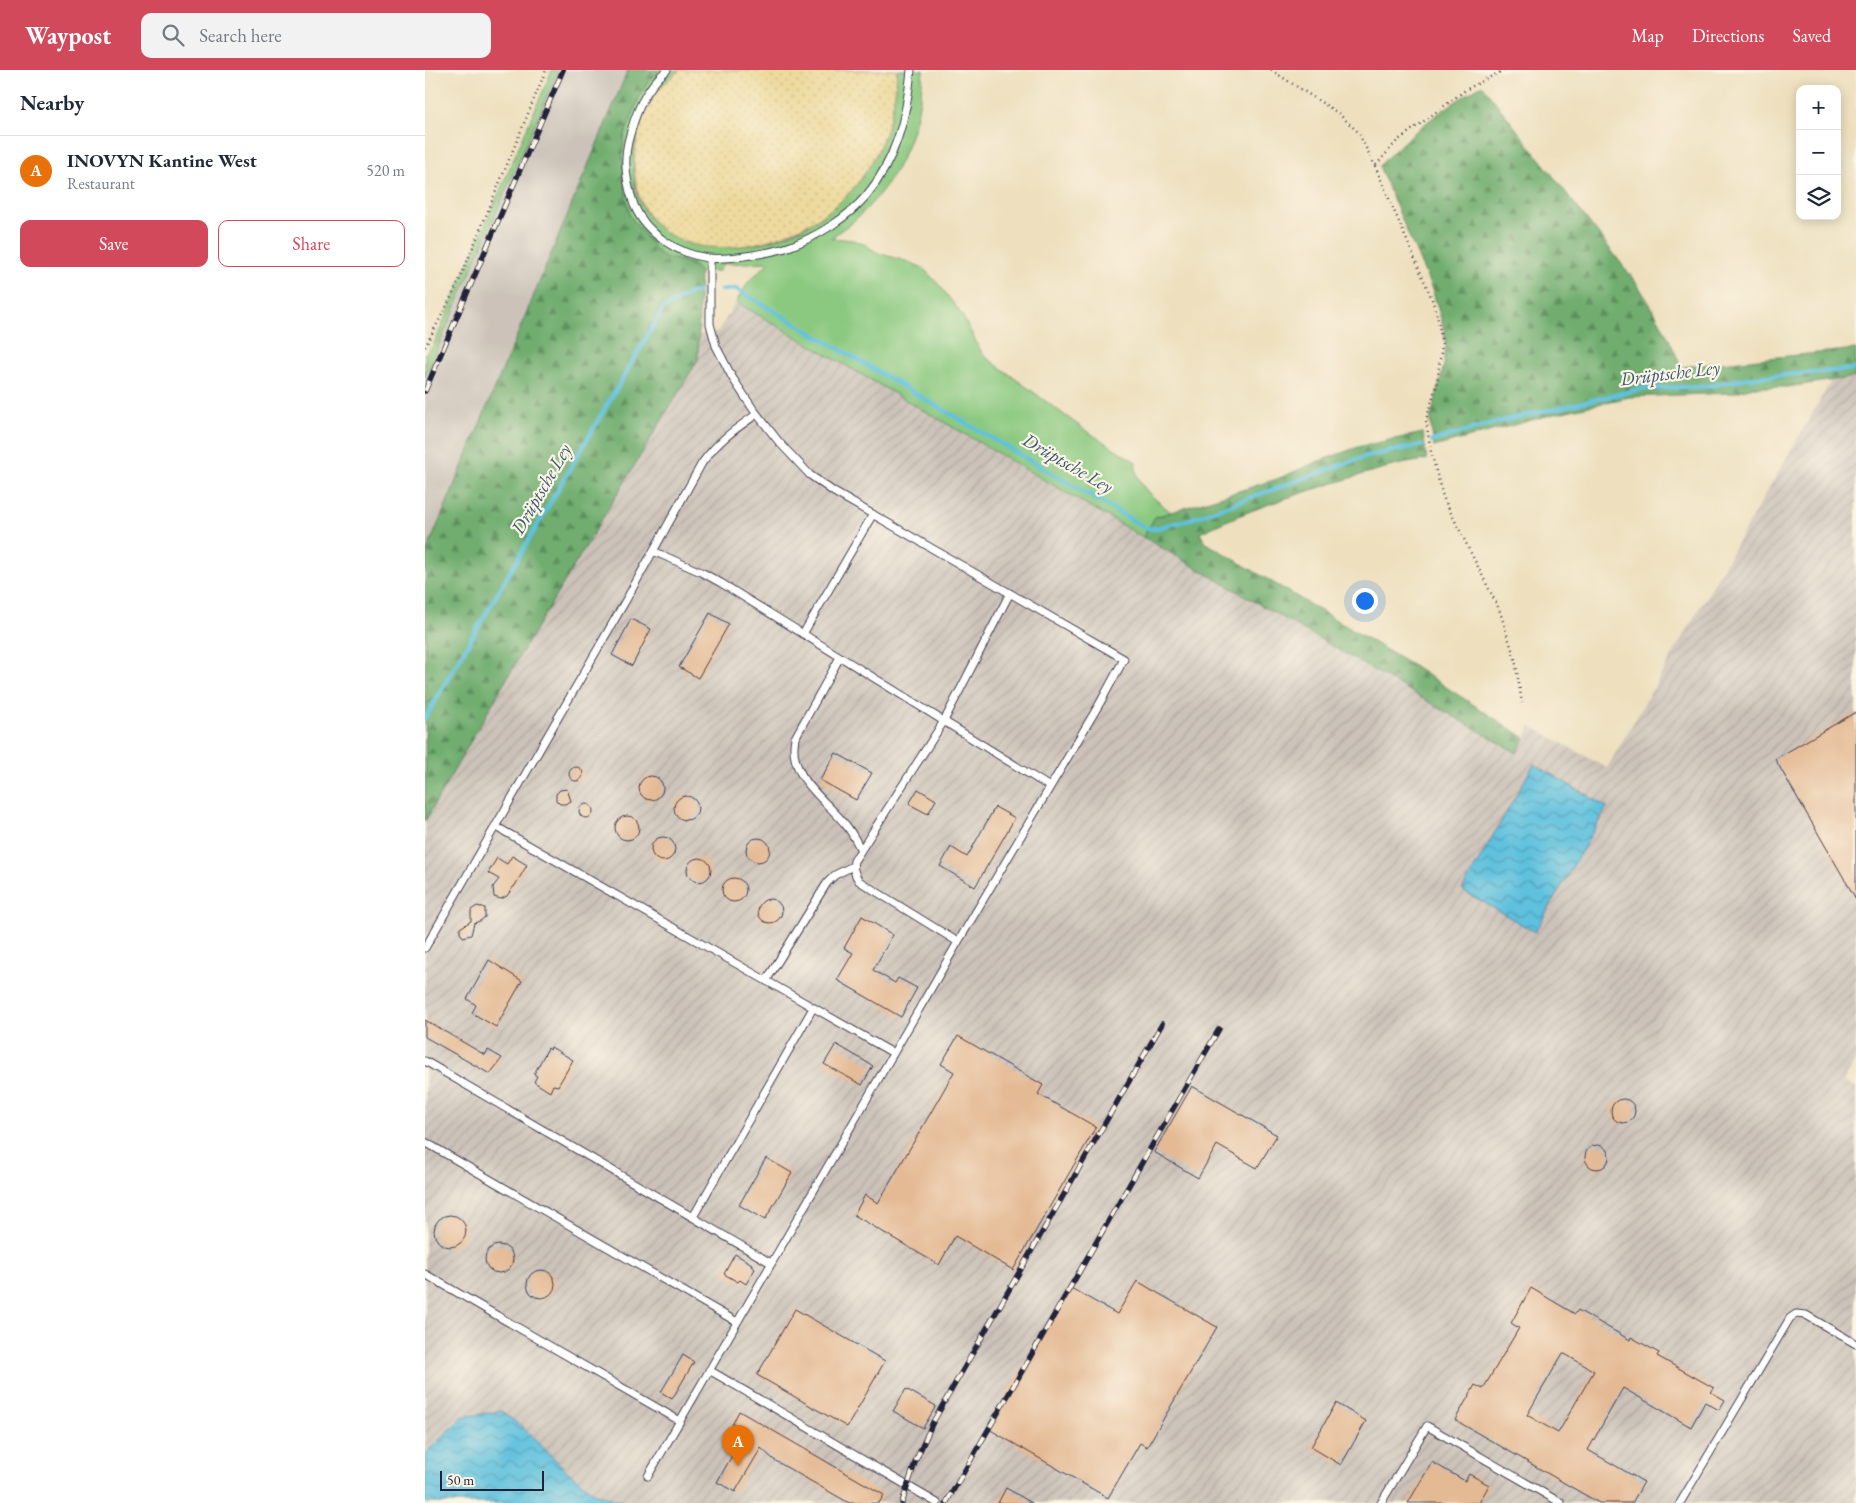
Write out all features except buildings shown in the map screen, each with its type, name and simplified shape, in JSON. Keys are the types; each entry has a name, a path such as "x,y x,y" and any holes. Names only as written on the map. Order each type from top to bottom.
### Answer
{"lane":[{"path":"667,70 652,84 634,118 626,150 628,190 637,211 647,226 664,241 695,255 710,258 737,256 789,247 810,237 852,210 876,182 888,163 898,141 909,95 911,70"},
{"path":"648,1476 1124,659 835,492 810,475 779,442 757,414 732,376 713,340 710,324 710,258"},
{"path":"425,948 702,463 714,446 725,436 757,414"},
{"path":"803,634 873,514"},
{"path":"653,551 703,573 1050,786"},
{"path":"958,942 859,881 854,873 853,866 861,850 944,721 1010,593"},
{"path":"840,657 795,738 793,747 795,763 800,774 826,805 845,823 861,850"},
{"path":"495,826 893,1053"},
{"path":"766,981 827,883 835,875 853,866"},
{"path":"693,1217 813,1008"},
{"path":"425,1061 771,1263"},
{"path":"425,1142 737,1322"},
{"path":"425,1274 680,1421"},
{"path":"1680,1503 1790,1318 1796,1314 1806,1315 1856,1344"},
{"path":"709,1370 924,1499 937,1503"},
{"path":"1381,1503 1427,1426 1561,1503"}],"path":[{"path":"425,347 457,286 546,70"},
{"path":"1271,70 1325,104 1358,132 1375,166 1428,290 1438,320 1442,344 1441,363 1431,407 1426,420 1436,474 1443,497 1499,609 1515,659 1522,703"},
{"path":"1375,166 1397,141 1467,89 1504,70"}],"shaded area":[{"path":"558,70 628,70 425,555 425,377"},
{"path":"736,302 1517,753 1531,726 1607,768 1831,381 1856,377 1856,1059 1844,1081 1856,1088 1856,1503 425,1503 425,821 522,652 659,339 718,332"}],"green space":[{"path":"552,70 558,70 425,377 425,354 433,346"},
{"path":"628,70 660,70 648,82 641,93 624,137 622,154 630,216 660,255 692,264 700,272 698,360 522,652 425,821 425,555"},
{"path":"660,70 679,70 654,96 645,113 638,133 634,162 634,181 642,206 656,225 675,238 697,245 721,247 746,246 770,241 810,224 837,205 858,183 867,170 887,130 894,101 897,70 923,70 921,92 912,133 896,170 871,204 856,219 831,238 853,240 864,244 878,253 923,268 941,287 962,315 983,355 1085,430 1136,462 1138,478 1142,485 1172,513 1155,517 1143,537 736,302 749,281 769,262 723,264 719,271 700,272 692,264 660,255 630,216 622,154 624,137 641,93 648,82"},
{"path":"1482,85 1635,281 1661,323 1681,367 1856,349 1856,377 1787,387 1753,387 1733,393 1629,397 1554,414 1434,447 1430,421 1444,365 1446,344 1442,322 1433,292 1379,166 1402,143 1428,122 1454,102"},
{"path":"1423,433 1427,460 1384,468 1305,492 1252,511 1200,533 1205,542 1415,667 1525,738 1517,753 1143,537 1155,517 1277,479 1361,446"}],"sand":[{"path":"679,70 897,70 894,101 887,129 875,157 858,183 833,208 801,228 764,242 726,248 691,244 662,230 641,203 634,162 638,133 645,113 654,96"}],"water":[{"path":"1534,764 1607,807 1535,932 1462,890"},
{"path":"501,1411 522,1427 568,1472 596,1494 629,1503 425,1503 425,1457 431,1448 462,1417"}],"waterway":[{"name":"Drüptsche Ley","path":"721,290 736,289 1144,527 1153,529 1188,520 1364,457 1422,445"},
{"name":"Drüptsche Ley","path":"425,718 663,309 690,293 698,292"},
{"name":"Drüptsche Ley","path":"1432,441 1497,422 1641,389 1709,386 1748,378 1856,369"}],"railway":[{"path":"425,391 563,70"},
{"path":"902,1503 916,1460 933,1422 1162,1024"},
{"path":"946,1503 1219,1029"}],"place":[{"name":"INOVYN Kantine West","path":"738,1466"}]}
